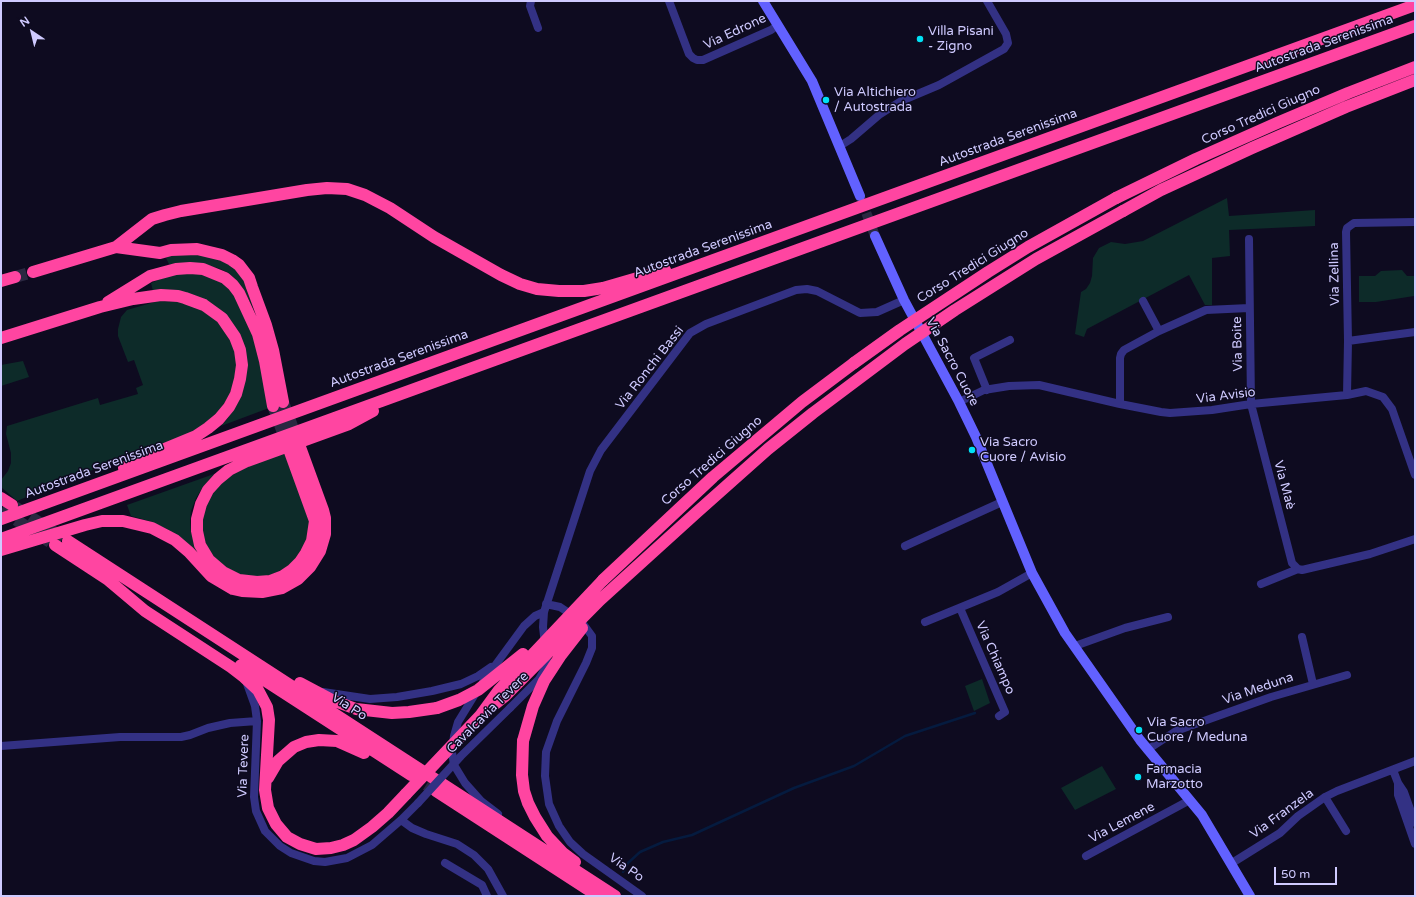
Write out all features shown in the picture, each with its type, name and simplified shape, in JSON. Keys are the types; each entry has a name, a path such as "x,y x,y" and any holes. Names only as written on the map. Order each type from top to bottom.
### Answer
{"highway":[{"name":"Autostrada Serenissima","path":"1,519 1415,5"},
{"name":"Autostrada Serenissima","path":"1,539 1415,26"},
{"name":"Corso Tredici Giugno","path":"603,580 713,477 796,407 900,330 988,272 1034,243 1116,198 1196,159 1276,123 1415,67"},
{"name":"Corso Tredici Giugno","path":"659,547 768,449 819,408 911,340 995,284 1067,241 1161,190 1346,107 1415,80"},
{"path":"116,248 152,219 166,215 182,211 327,188 346,190 365,195 390,208 434,237 501,275 520,284 537,289 584,291 603,288 666,269 708,262"},
{"path":"33,272 116,248 160,253 171,250 197,249 222,255 232,260 239,265 246,275 252,287 266,326 273,350 278,404 258,334 239,293 225,278 203,269 190,268 164,272 150,276 100,307"},
{"path":"1,281 15,277"},
{"path":"1,338 100,307 133,299 161,295 178,296 204,305 222,318 230,328 240,350 242,365 236,394 229,407 219,419 208,428 181,443 133,462 105,481"},
{"path":"1,550 85,525 102,521 123,521 152,528 175,540 189,552 211,576 233,589 262,592 282,588 298,579 310,567 320,551 325,534 325,518 323,510 295,450 315,520 312,541 306,553 292,570 283,576 270,581 257,582 239,580 223,572 209,560 200,545 197,531 201,504 208,490 218,479 230,470 247,461 349,424 417,388"},
{"path":"1,498 12,505"},
{"name":"Via Po","path":"68,541 615,896"},
{"name":"Via Po","path":"55,545 411,775 398,773 337,741 319,740 301,743 286,753 278,761 266,781"},
{"path":"481,715 505,696 600,600 659,547"},
{"path":"621,896 563,853 539,825 524,792 522,775 523,741 526,726 535,701 544,681 561,655 591,617 659,547"},
{"path":"107,579 145,611 244,677 258,690 264,701 270,727 266,781 268,808 276,824 284,834 295,842 316,849 337,847 354,840 380,821 481,715 499,690 603,580"},
{"path":"228,645 313,691 346,705 375,712 392,713 437,708 467,696 496,677 519,659 603,580"},
{"path":"436,791 598,896"}],"street":[{"path":"531,1 530,6 538,28"},
{"name":"Via Edrone","path":"669,1 689,54 697,60 703,60 771,30 778,25"},
{"path":"763,1 812,81 840,146 858,193"},
{"path":"840,146 851,139 879,115 901,101 939,85 1004,49 1008,43 1006,34 987,1"},
{"name":"Via Zellina","path":"1347,395 1347,228 1354,223 1415,222"},
{"name":"Via Sacro Cuore","path":"875,236 904,300 959,402 976,437 1032,573 1065,633 1147,750 1190,800 1212,831 1250,896"},
{"name":"Via Boite","path":"1249,240 1251,404"},
{"name":"Via Ronchi Bassi","path":"545,608 590,471 598,455 690,333 706,324 796,290 807,289 817,291 860,313 877,312 904,300"},
{"path":"1143,300 1159,331"},
{"name":"Via Boite","path":"1120,404 1121,354 1127,348 1159,331 1206,310 1249,308"},
{"path":"1348,341 1415,332"},
{"path":"987,390 974,358 1010,340"},
{"name":"Via Avisio","path":"959,402 987,390 1009,386 1039,385 1120,404 1170,413 1212,410 1251,404 1366,392 1383,397 1392,409 1415,476"},
{"name":"Via Maè","path":"1251,404 1292,563 1298,569"},
{"path":"905,546 1002,502"},
{"path":"1261,584 1298,569 1302,570 1370,554 1415,539"},
{"path":"925,622 998,592 1032,573"},
{"name":"Via Po","path":"545,608 560,607 581,621 592,636 592,648 557,721 546,752 545,776 549,804 559,826 570,842 583,854 642,896"},
{"path":"516,833 465,783 454,766 452,752 454,736 458,722 479,687 524,626 545,608"},
{"name":"Cavalcavia Tevere","path":"401,820 456,762 539,679 546,667 547,662 543,627 545,608"},
{"name":"Via Chiampo","path":"960,608 1005,712 999,716"},
{"path":"1075,646 1125,628 1168,617"},
{"name":"Via Meduna","path":"1302,637 1313,684"},
{"path":"313,691 370,699 397,697 439,690 461,684 478,676 497,664"},
{"name":"Via Meduna","path":"1147,750 1176,731 1271,697 1347,675"},
{"name":"Via Tevere","path":"244,677 255,706 258,721 254,797 256,811 265,831 280,846 291,853 314,861 335,861 347,858 372,845 401,820"},
{"name":"Via Tevere","path":"1,746 120,737 181,737 208,728 230,723 258,721"},
{"name":"Via Franzela","path":"1232,863 1280,833 1298,816 1325,797 1415,761"},
{"path":"1393,770 1398,783 1404,792 1415,823"},
{"path":"1398,783 1398,796 1415,844"},
{"name":"Via Franzela","path":"1325,797 1346,831"},
{"name":"Via Lemene","path":"1086,856 1190,800"},
{"path":"401,820 412,828 457,844 474,855 488,869 503,896"},
{"path":"444,863 482,885 487,896"}],"green space":[{"path":"1227,198 1229,216 1315,210 1315,226 1229,230 1230,256 1212,258 1212,305 1205,305 1189,275 1087,329 1084,337 1075,334 1081,292 1086,289 1090,283 1093,258 1099,248 1111,242 1125,244 1143,241"},
{"path":"204,254 234,266 245,281 256,313 243,289 229,273 203,264 169,264 166,258 171,255"},
{"path":"1402,270 1407,276 1415,276 1415,301 1414,296 1376,302 1359,302 1359,276 1375,276 1381,271"},
{"path":"192,272 218,278 232,292 245,314 256,343 269,408 221,426 228,418 244,386 231,321 153,291 151,283 166,277"},
{"path":"158,301 181,302 194,306 218,322 228,335 237,360 234,385 228,398 218,412 206,423 190,433 136,455 97,468 17,501 1,487 1,480 8,471 11,463 11,453 6,434 7,426 98,398 100,405 138,394 136,388 143,385 134,360 128,362 118,336 118,329 121,317 127,310"},
{"path":"23,361 29,377 1,386 1,365"},
{"path":"286,451 310,519 307,541 294,562 285,568 264,577 241,575 217,561 203,538 201,525 207,501 220,483 241,469"},
{"path":"214,474 196,498 191,511 191,532 201,554 198,556 167,529 149,521 131,516 127,505"},
{"path":"982,679 990,703 974,711 965,686"},
{"path":"1102,766 1116,789 1075,810 1061,788"}],"waterway":[{"path":"623,872 628,863 640,852 663,842 692,835 794,788 854,766 905,736 975,713"}],"tunnel":[{"path":"861,199 875,236"},
{"path":"15,277 33,272"},
{"path":"283,402 298,442"},
{"path":"273,406 288,446"},
{"path":"15,507 63,538"},
{"path":"1,510 50,542"},
{"path":"411,775 436,791"}],"place":[{"name":"Villa Pisani - Zigno","path":"920,39"},
{"name":"Via Altichiero / Autostrada","path":"826,100"},
{"name":"Via Sacro Cuore / Avisio","path":"972,450"},
{"name":"Via Sacro Cuore / Meduna","path":"1139,730"},
{"name":"Farmacia Marzotto","path":"1138,777"}]}
